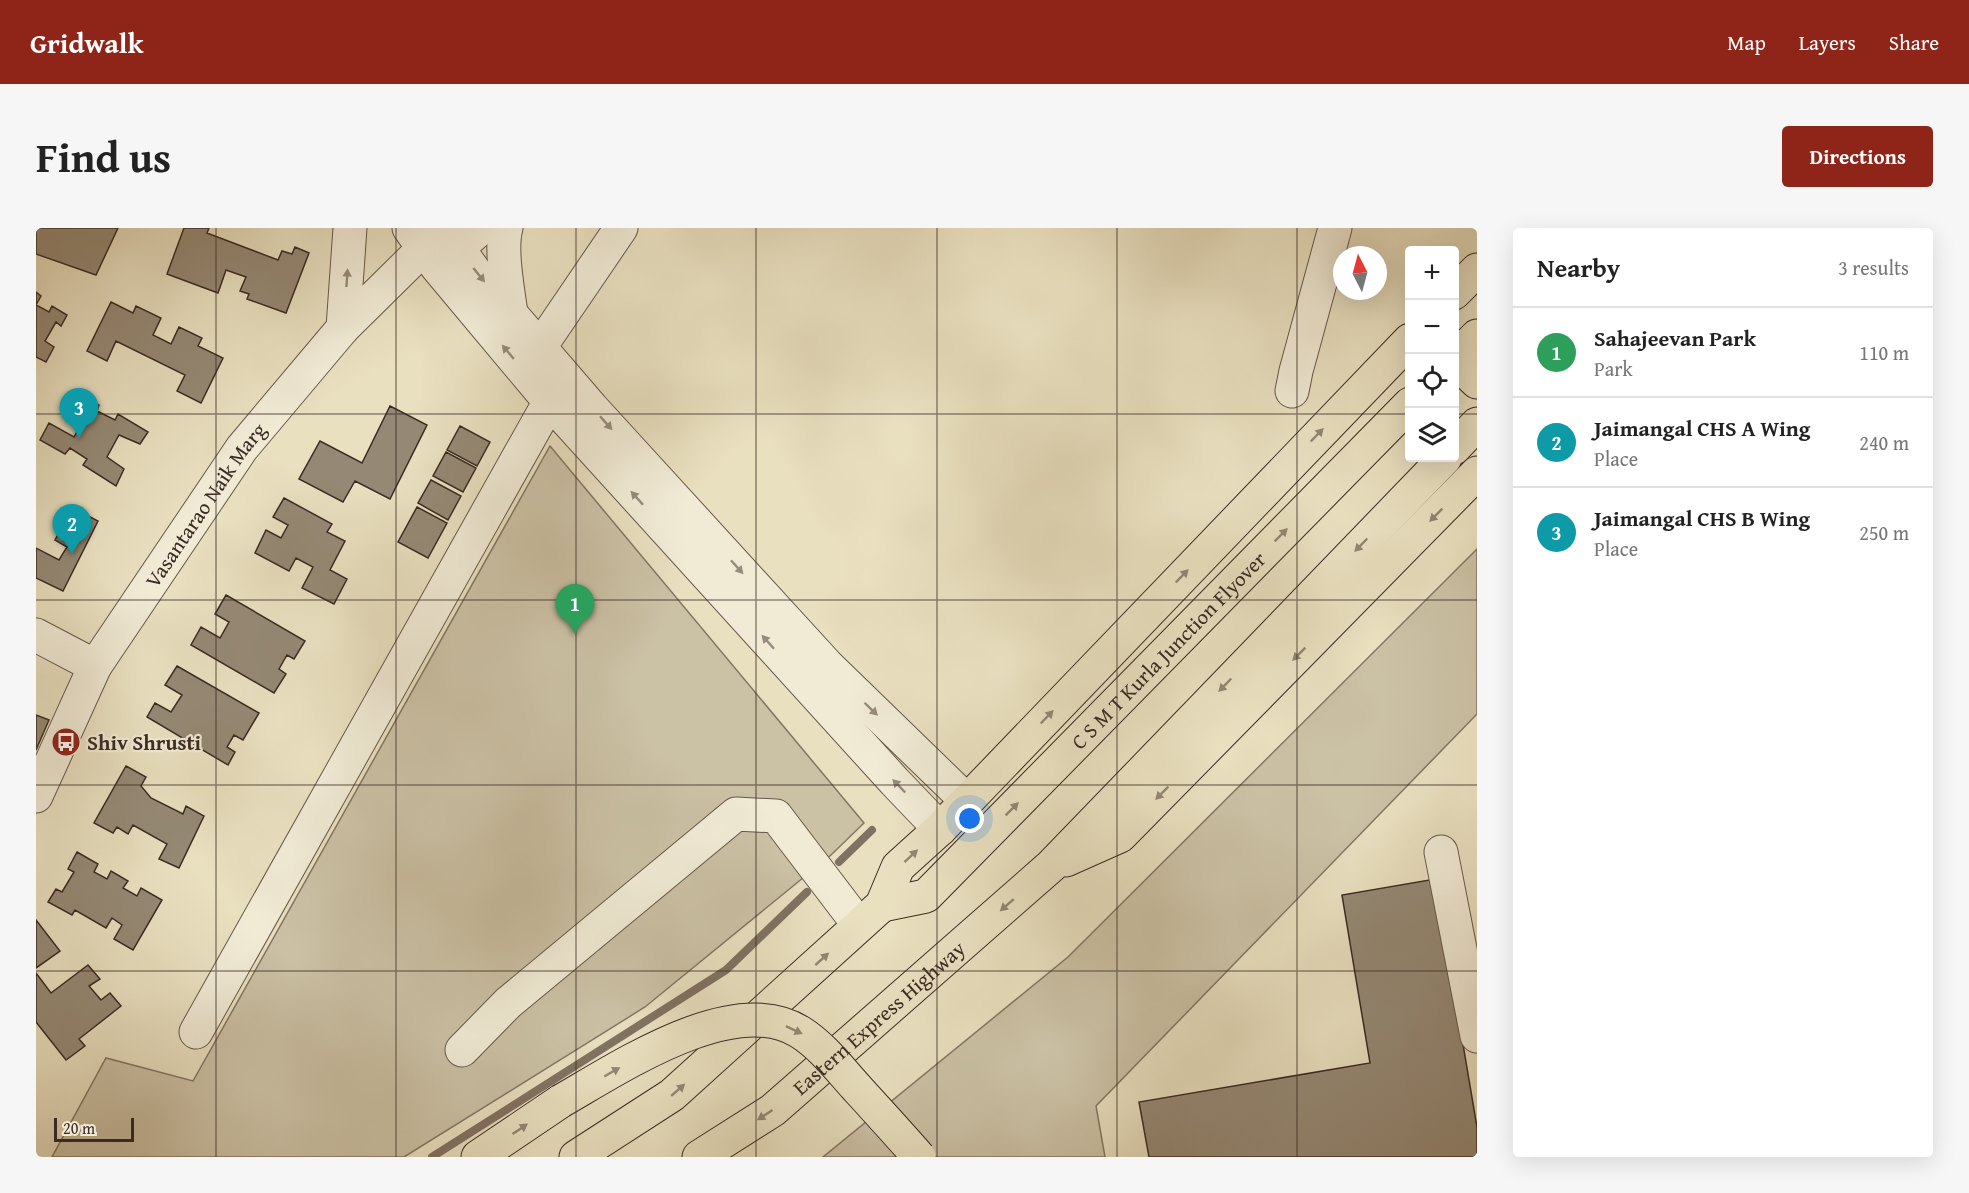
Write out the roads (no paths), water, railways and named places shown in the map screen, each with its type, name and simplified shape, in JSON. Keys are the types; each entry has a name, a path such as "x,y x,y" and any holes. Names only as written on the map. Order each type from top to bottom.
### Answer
{"highway":[{"path":"1459,289 1477,270"},
{"path":"1459,355 1477,336"},
{"path":"576,1157 672,1095 871,915 898,867 940,829 1405,345"},
{"path":"1459,363 1477,382"},
{"name":"C S M T Kurla Junction Flyover","path":"871,915 927,896 1406,408"},
{"path":"1459,444 1477,424"},
{"path":"1051,866 1441,462"},
{"path":"1051,866 1120,836 1477,473"},
{"name":"Eastern Express Highway","path":"699,1157 772,1110 1051,866"},
{"path":"478,1157 561,1101 637,1057 695,1031 721,1023 747,1019 775,1022 798,1030 815,1043 919,1157"}],"street":[{"path":"343,328 350,228"},
{"path":"507,228 504,236 511,314"},
{"path":"540,347 621,228"},
{"path":"1292,391 1335,228"},
{"path":"441,235 540,347 557,389 592,408 827,665 967,801"},
{"path":"441,235 557,389 895,782 940,829"},
{"name":"Vasantarao Naik Marg","path":"36,796 94,666 242,448 343,328 441,235"},
{"path":"196,1032 557,389"},
{"path":"36,635 94,666"},
{"path":"462,1050 508,1003 736,814 776,816 871,915"},
{"path":"1441,852 1477,1036"}],"waterway":[{"path":"839,862 872,830"},
{"path":"432,1157 726,970 807,892"}],"place":[{"name":"Jaimangal CHS B Wing","path":"79,438"},
{"name":"Jaimangal CHS A Wing","path":"72,554"},
{"name":"Sahajeevan Park","path":"575,634"},
{"name":"Shiv Shrusti","path":"66,742"}]}
